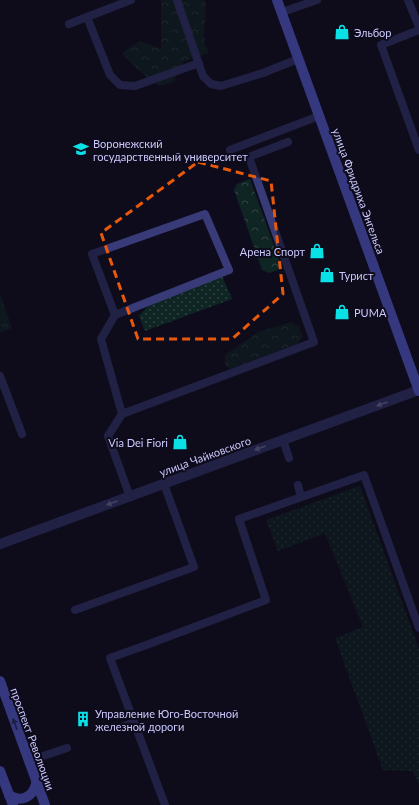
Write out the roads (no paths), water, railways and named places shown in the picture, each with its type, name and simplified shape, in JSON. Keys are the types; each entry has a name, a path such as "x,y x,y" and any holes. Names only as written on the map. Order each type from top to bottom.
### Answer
{"street":[{"name":"улица Фридриха Энгельса","path":"278,0 298,59 419,390"},
{"name":"улица Чайковского","path":"0,544 419,390"},
{"name":"проспект Революции","path":"0,681 44,805"},
{"path":"0,771 13,805"},
{"path":"10,795 15,798 22,799 30,795 35,790 36,784"}],"lane":[{"path":"69,24 131,0"},
{"path":"177,0 203,76 211,84 221,86 263,73 298,59"},
{"path":"282,12 317,0"},
{"path":"408,0 419,29 381,45 419,150"},
{"path":"87,17 110,75 120,85 136,86 199,63"},
{"path":"230,150 319,116"},
{"path":"130,497 108,436 122,414 314,342 249,157 288,142"},
{"path":"115,315 92,254 205,214 229,270 115,315 101,339 122,414"},
{"path":"0,376 22,434"},
{"path":"283,440 289,458"},
{"path":"165,805 110,658 266,600 239,519 364,475 419,628"},
{"path":"75,610 194,567 164,484"},
{"path":"298,485 301,497"},
{"path":"120,728 134,722"},
{"path":"28,761 66,748"}],"place":[{"name":"Эльбор","path":"342,32"},
{"name":"Воронежский государственный университет","path":"81,149"},
{"name":"Арена Спорт","path":"317,251"},
{"name":"Турист","path":"327,275"},
{"name":"PUMA","path":"342,312"},
{"name":"Via Dei Fiori","path":"180,442"},
{"name":"Управление Юго-Восточной железной дороги","path":"83,719"}]}
